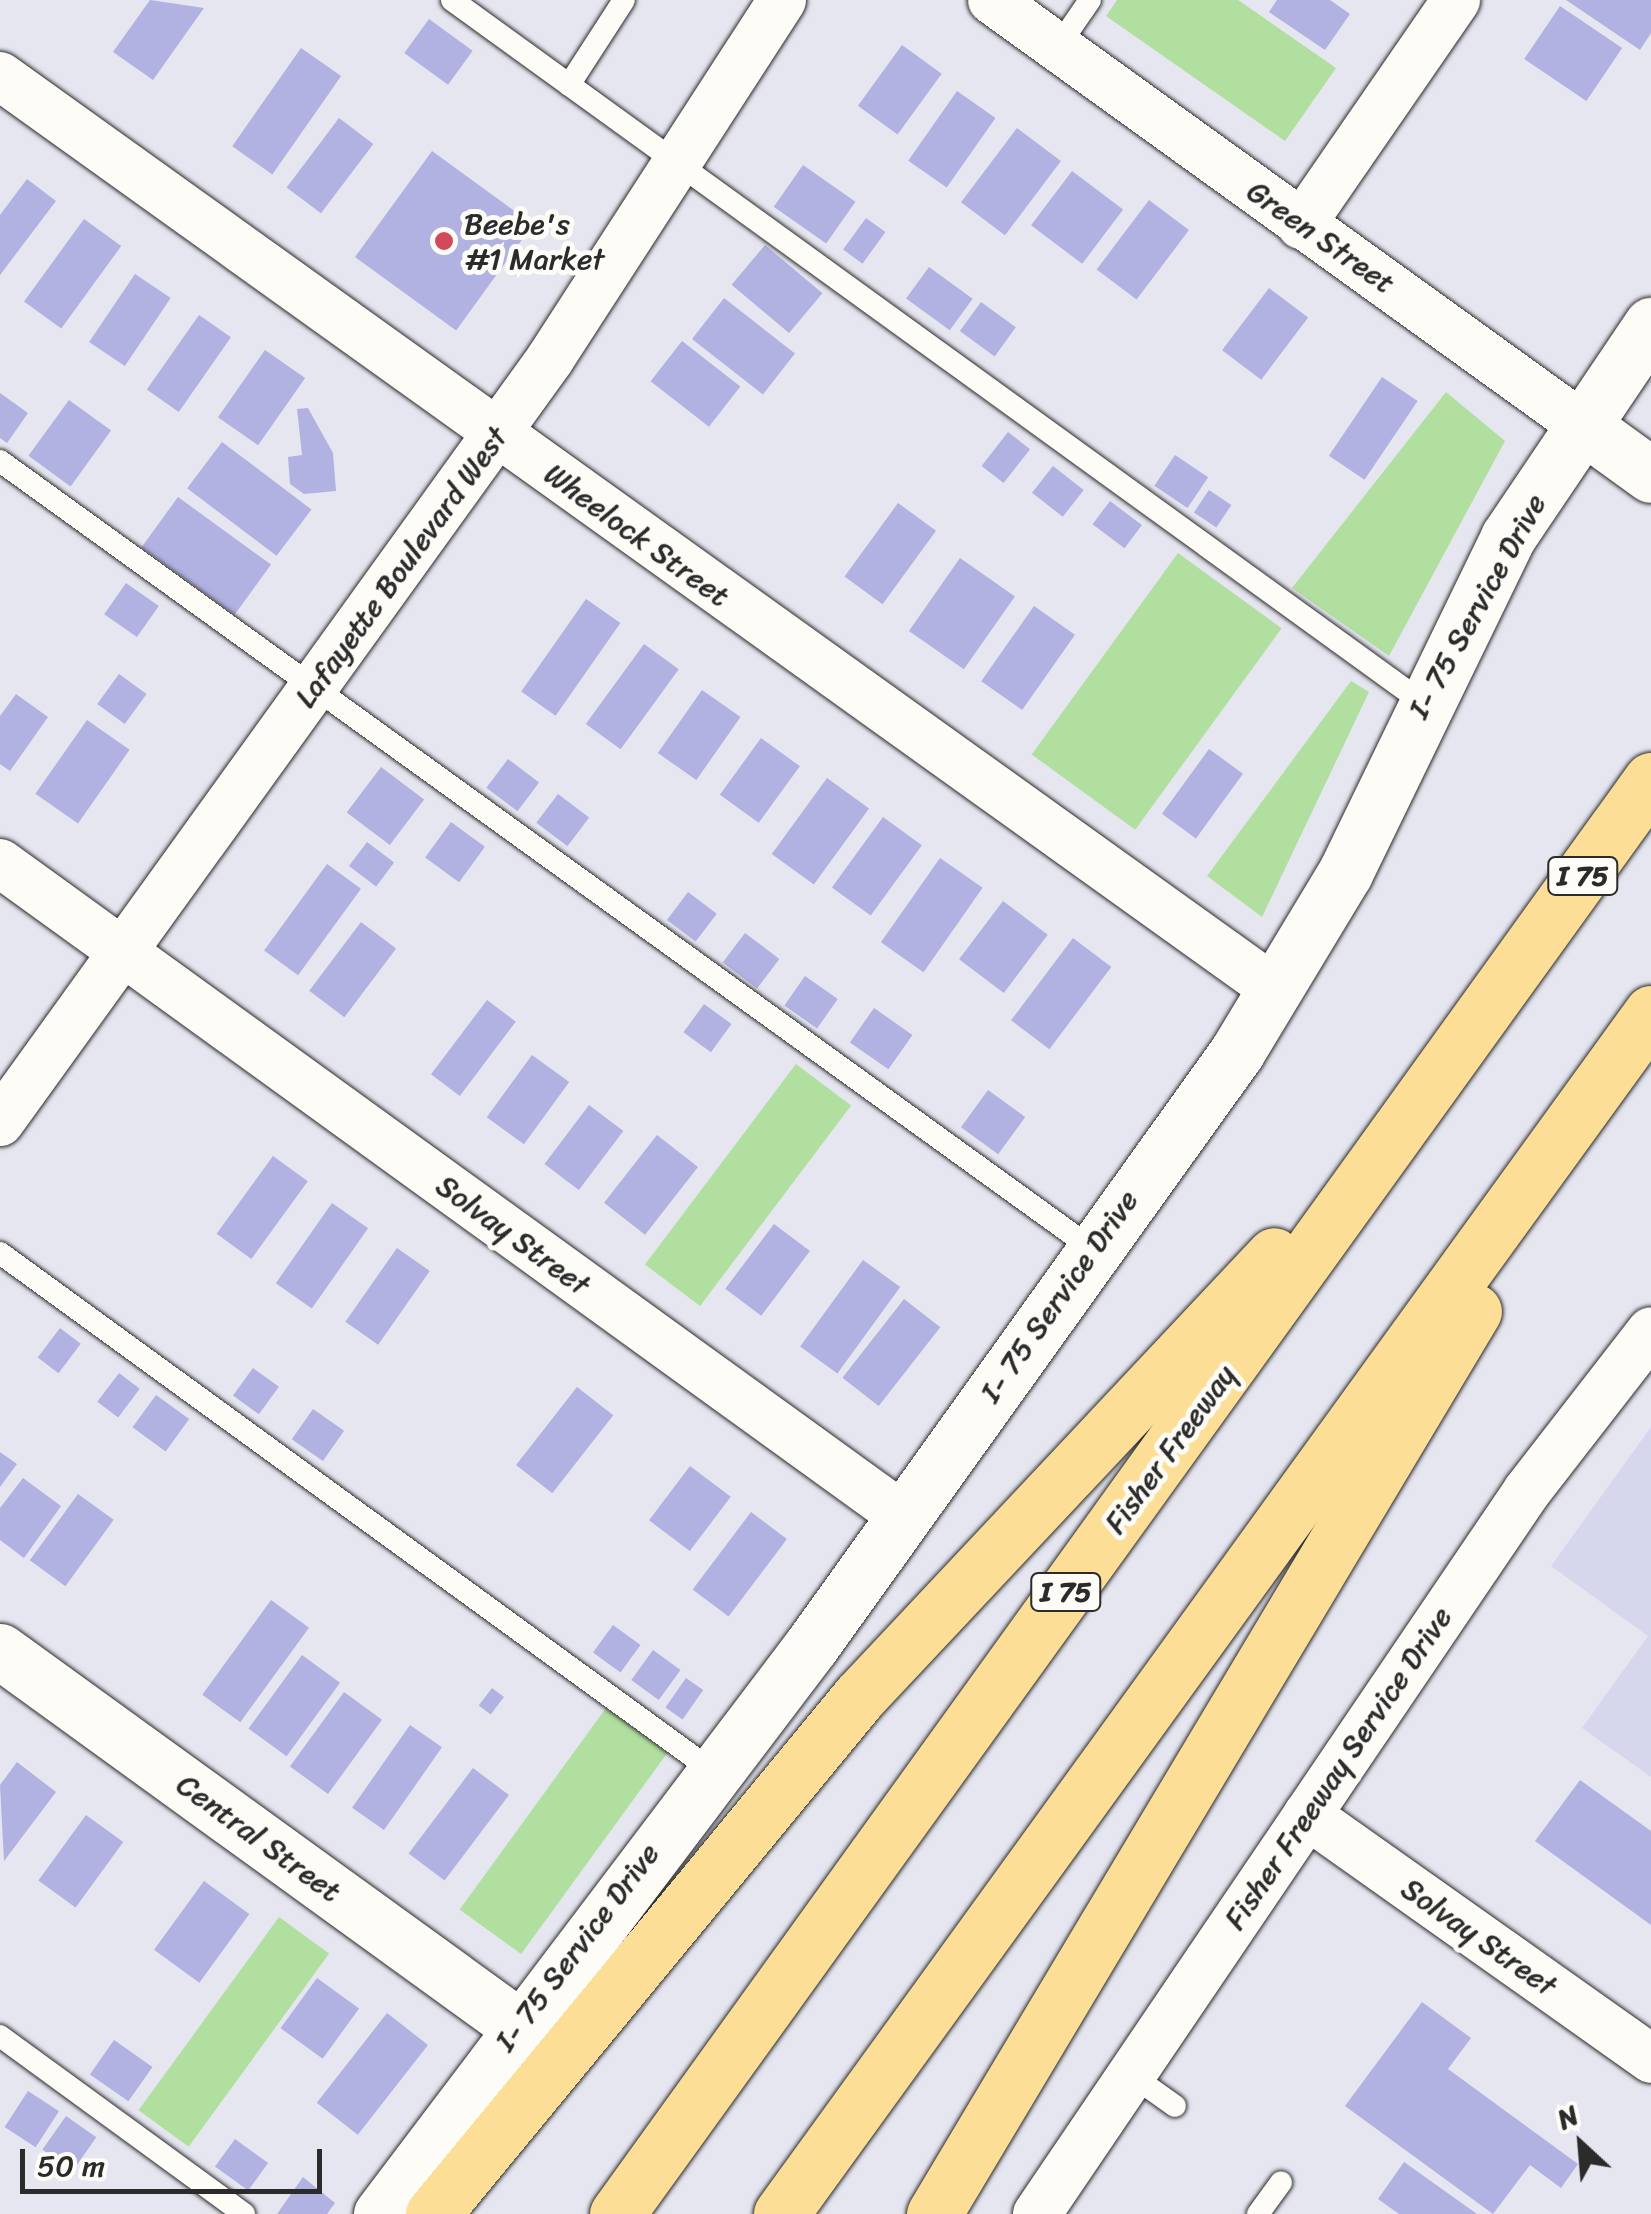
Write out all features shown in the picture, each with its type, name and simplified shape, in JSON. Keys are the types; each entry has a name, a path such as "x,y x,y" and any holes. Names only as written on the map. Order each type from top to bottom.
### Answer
{"highway":[{"name":"Fisher Freeway","path":"616,2214 1651,780"},
{"path":"432,2214 848,1710 1282,1248 1516,971"},
{"path":"781,2214 1651,1013"},
{"path":"934,2214 1651,1013"}],"main road":[{"name":"I- 75 Service Drive","path":"381,2214 710,1769 904,1517 1090,1248 1277,990 1345,873 1422,702 1508,537 1586,428 1651,324"},
{"name":"Green Street","path":"1586,428 1649,473"},
{"name":"Central Street","path":"0,1651 518,2026"}],"street":[{"name":"Lafayette Boulevard West","path":"0,1122 496,434 681,166 782,0"},
{"name":"Green Street","path":"992,0 1586,428"},
{"path":"1302,225 1456,0"},
{"name":"Wheelock Street","path":"0,76 1277,990"},
{"name":"Solvay Street","path":"0,864 904,1517"},
{"name":"Fisher Freeway Service Drive","path":"1037,2214 1526,1491 1651,1331"},
{"name":"Solvay Street","path":"1307,1815 1651,2059"}],"lane":[{"path":"452,0 1422,702"},
{"path":"569,85 624,0"},
{"path":"1056,48 1090,0"},
{"path":"0,462 1090,1248"},
{"path":"0,1253 710,1769"},
{"path":"0,2036 244,2214"},
{"path":"1130,2074 1175,2106"},
{"path":"1258,2214 1281,2182"}],"shaded area":[{"path":"1651,1427 1651,1777 1582,1728 1648,1636 1551,1566"}],"green space":[{"path":"1117,0 1238,0 1336,68 1285,141 1106,16"},
{"path":"1446,392 1505,441 1389,656 1292,588"},
{"path":"1178,553 1282,628 1135,830 1032,754"},
{"path":"1351,681 1369,692 1262,917 1207,876"},
{"path":"796,1064 851,1106 700,1306 645,1264"},
{"path":"606,1708 667,1753 521,1954 460,1909"},
{"path":"279,1917 329,1953 189,2147 139,2110"}],"building":[{"path":"150,0 204,8 153,80 113,52"},
{"path":"1277,0 1330,0 1350,14 1325,50 1269,12"},
{"path":"1566,0 1651,0 1651,33 1640,50"},
{"path":"1560,6 1622,48 1586,101 1524,59"},
{"path":"429,19 473,51 448,85 404,53"},
{"path":"902,45 942,74 898,134 858,106"},
{"path":"301,48 341,76 272,174 232,146"},
{"path":"957,91 996,118 947,188 908,161"},
{"path":"339,118 373,144 321,213 287,187"},
{"path":"1017,128 1061,161 1005,235 961,202"},
{"name":"Beebe's #1 Market","path":"432,151 533,224 456,330 355,257"},
{"path":"803,165 855,202 826,243 774,207"},
{"path":"1072,171 1123,210 1082,264 1031,225"},
{"path":"27,179 56,201 0,275 0,215"},
{"path":"1149,200 1189,230 1137,300 1097,269"},
{"path":"866,218 885,232 862,264 843,250"},
{"path":"84,219 121,246 61,329 24,302"},
{"path":"765,245 822,293 789,333 732,285"},
{"path":"929,267 973,299 950,330 906,299"},
{"path":"135,274 171,298 125,366 89,342"},
{"path":"1269,288 1308,317 1261,380 1222,350"},
{"path":"724,298 795,353 763,394 692,339"},
{"path":"981,302 1016,327 995,356 960,331"},
{"path":"199,315 231,337 179,412 147,390"},
{"path":"682,341 740,387 709,427 651,381"},
{"path":"265,350 305,378 258,445 218,417"},
{"path":"1382,377 1418,401 1365,480 1329,456"},
{"path":"0,393 28,413 7,443 0,438"},
{"path":"69,400 111,431 71,486 28,456"},
{"path":"308,408 333,453 336,491 304,494 290,484 288,457 302,455 297,409"},
{"path":"1008,432 1030,449 1004,483 982,466"},
{"path":"222,442 311,509 277,556 187,488"},
{"path":"1175,455 1208,477 1187,508 1154,486"},
{"path":"1053,466 1084,490 1063,517 1032,493"},
{"path":"1209,490 1231,505 1216,527 1194,512"},
{"path":"178,497 271,565 235,615 142,547"},
{"path":"1110,501 1142,525 1124,548 1093,524"},
{"path":"898,503 936,531 883,604 845,577"},
{"path":"960,558 1015,596 964,669 909,631"},
{"path":"126,583 159,606 137,637 104,614"},
{"path":"586,599 620,623 556,716 521,692"},
{"path":"1034,606 1075,635 1022,710 981,681"},
{"path":"644,644 679,669 621,749 586,724"},
{"path":"119,674 147,694 125,724 97,704"},
{"path":"702,690 741,717 696,780 658,753"},
{"path":"16,694 48,717 10,771 0,764 0,716"},
{"path":"87,720 130,750 78,824 35,794"},
{"path":"761,738 800,766 759,823 720,795"},
{"path":"1209,749 1243,774 1196,838 1162,814"},
{"path":"508,759 539,782 517,811 486,788"},
{"path":"381,767 424,799 390,845 347,813"},
{"path":"827,778 869,809 814,885 772,854"},
{"path":"558,794 589,817 567,846 536,823"},
{"path":"883,817 922,845 871,916 832,887"},
{"path":"451,822 485,847 459,882 425,858"},
{"path":"367,842 394,862 376,886 349,866"},
{"path":"940,858 983,888 924,972 881,942"},
{"path":"327,864 361,889 298,975 264,951"},
{"path":"688,892 717,914 696,942 667,920"},
{"path":"1003,901 1048,935 1004,993 959,959"},
{"path":"361,922 396,948 344,1017 309,991"},
{"path":"745,933 779,959 757,988 723,963"},
{"path":"1073,938 1111,967 1049,1049 1011,1020"},
{"path":"805,976 838,999 817,1028 784,1005"},
{"path":"487,1000 516,1022 460,1096 431,1074"},
{"path":"704,1004 732,1024 711,1052 683,1032"},
{"path":"874,1008 913,1035 888,1069 850,1042"},
{"path":"532,1055 569,1082 524,1144 487,1117"},
{"path":"988,1090 1025,1117 998,1154 961,1127"},
{"path":"589,1105 623,1131 579,1190 544,1164"},
{"path":"657,1135 698,1167 645,1235 604,1203"},
{"path":"273,1156 308,1181 251,1259 217,1234"},
{"path":"332,1203 368,1228 312,1309 276,1283"},
{"path":"774,1224 810,1251 761,1316 725,1289"},
{"path":"397,1248 430,1271 378,1345 345,1322"},
{"path":"863,1260 900,1287 837,1374 800,1347"},
{"path":"904,1299 940,1327 879,1406 842,1378"},
{"path":"60,1328 81,1344 58,1373 38,1358"},
{"path":"253,1368 279,1387 259,1414 233,1396"},
{"path":"119,1373 140,1389 118,1417 97,1402"},
{"path":"577,1387 613,1415 552,1493 516,1465"},
{"path":"156,1395 189,1419 166,1451 132,1427"},
{"path":"313,1409 344,1431 323,1461 292,1439"},
{"path":"0,1452 17,1464 0,1487"},
{"path":"690,1466 731,1497 690,1551 649,1520"},
{"path":"23,1478 61,1506 24,1558 0,1540 0,1508"},
{"path":"78,1494 114,1520 65,1586 30,1560"},
{"path":"751,1512 787,1539 729,1617 693,1589"},
{"path":"271,1600 309,1628 240,1722 202,1695"},
{"path":"613,1625 641,1645 621,1672 593,1653"},
{"path":"653,1650 681,1670 659,1700 631,1680"},
{"path":"302,1655 340,1683 287,1756 249,1729"},
{"path":"686,1678 703,1690 683,1720 665,1707"},
{"path":"492,1688 504,1697 491,1715 479,1706"},
{"path":"344,1692 382,1720 328,1794 290,1766"},
{"path":"410,1725 442,1747 384,1830 352,1808"},
{"path":"17,1762 56,1792 4,1861 0,1785"},
{"path":"473,1768 509,1795 445,1881 409,1853"},
{"path":"1580,1780 1651,1831 1651,1925 1535,1841"},
{"path":"86,1815 123,1842 76,1908 38,1881"},
{"path":"204,1881 249,1914 199,1983 154,1950"},
{"path":"317,1978 359,2009 323,2059 281,2028"},
{"path":"1422,2002 1471,2038 1448,2069 1578,2164 1561,2188 1530,2165 1493,2214 1345,2106"},
{"path":"387,2013 428,2045 358,2135 317,2103"},
{"path":"114,2040 153,2067 128,2101 90,2074"},
{"path":"28,2091 59,2111 36,2147 5,2127"},
{"path":"66,2116 96,2137 73,2171 42,2150"},
{"path":"235,2139 268,2163 248,2191 215,2167"},
{"path":"1404,2162 1477,2214 1399,2214 1378,2199"},
{"path":"303,2177 335,2203 327,2214 277,2214"}],"place":[{"name":"Beebe's #1 Market","path":"444,241"}]}
